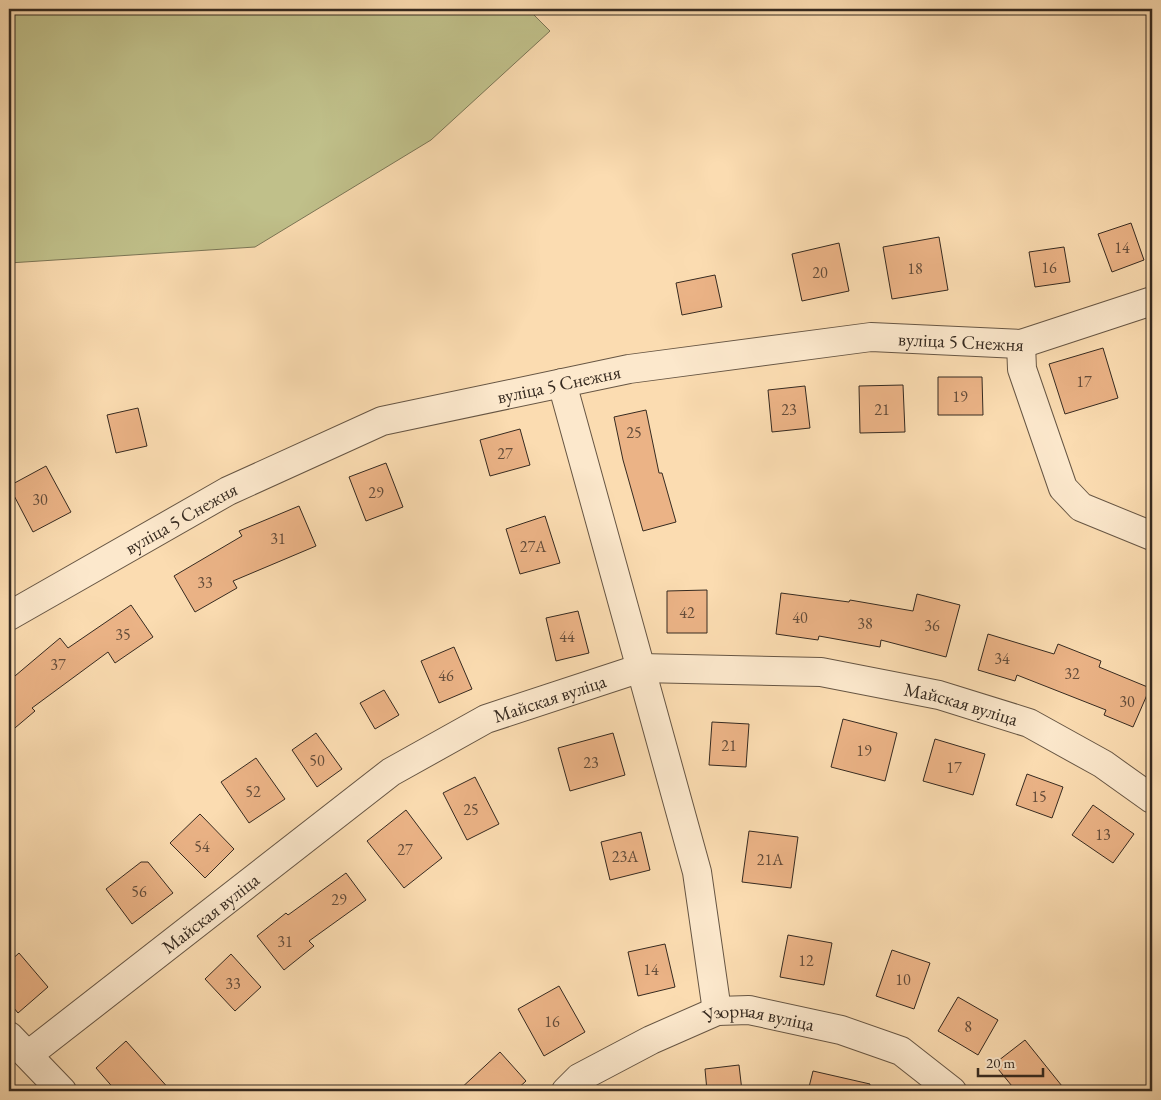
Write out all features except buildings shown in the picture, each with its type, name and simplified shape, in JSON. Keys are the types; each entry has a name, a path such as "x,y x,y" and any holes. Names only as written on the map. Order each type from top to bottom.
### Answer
{"street":[{"name":"вуліца 5 Снежня","path":"9,616 228,492 382,420 629,369 871,337 1021,344 1152,301"},
{"path":"1021,344 1022,369 1063,488 1081,507 1152,536"},
{"path":"562,383 697,872 717,1011"},
{"name":"Майская вуліца","path":"28,1055 391,772 486,720 641,668 821,672 939,695 1029,723 1104,764 1152,799"},
{"name":"Узорная вуліца","path":"566,1091 579,1078 635,1048 717,1011 749,1010 841,1030 901,1051 952,1091"},
{"path":"9,1036 62,1091"}],"green space":[{"path":"9,9 528,9 550,31 431,140 255,247 9,263"}]}
